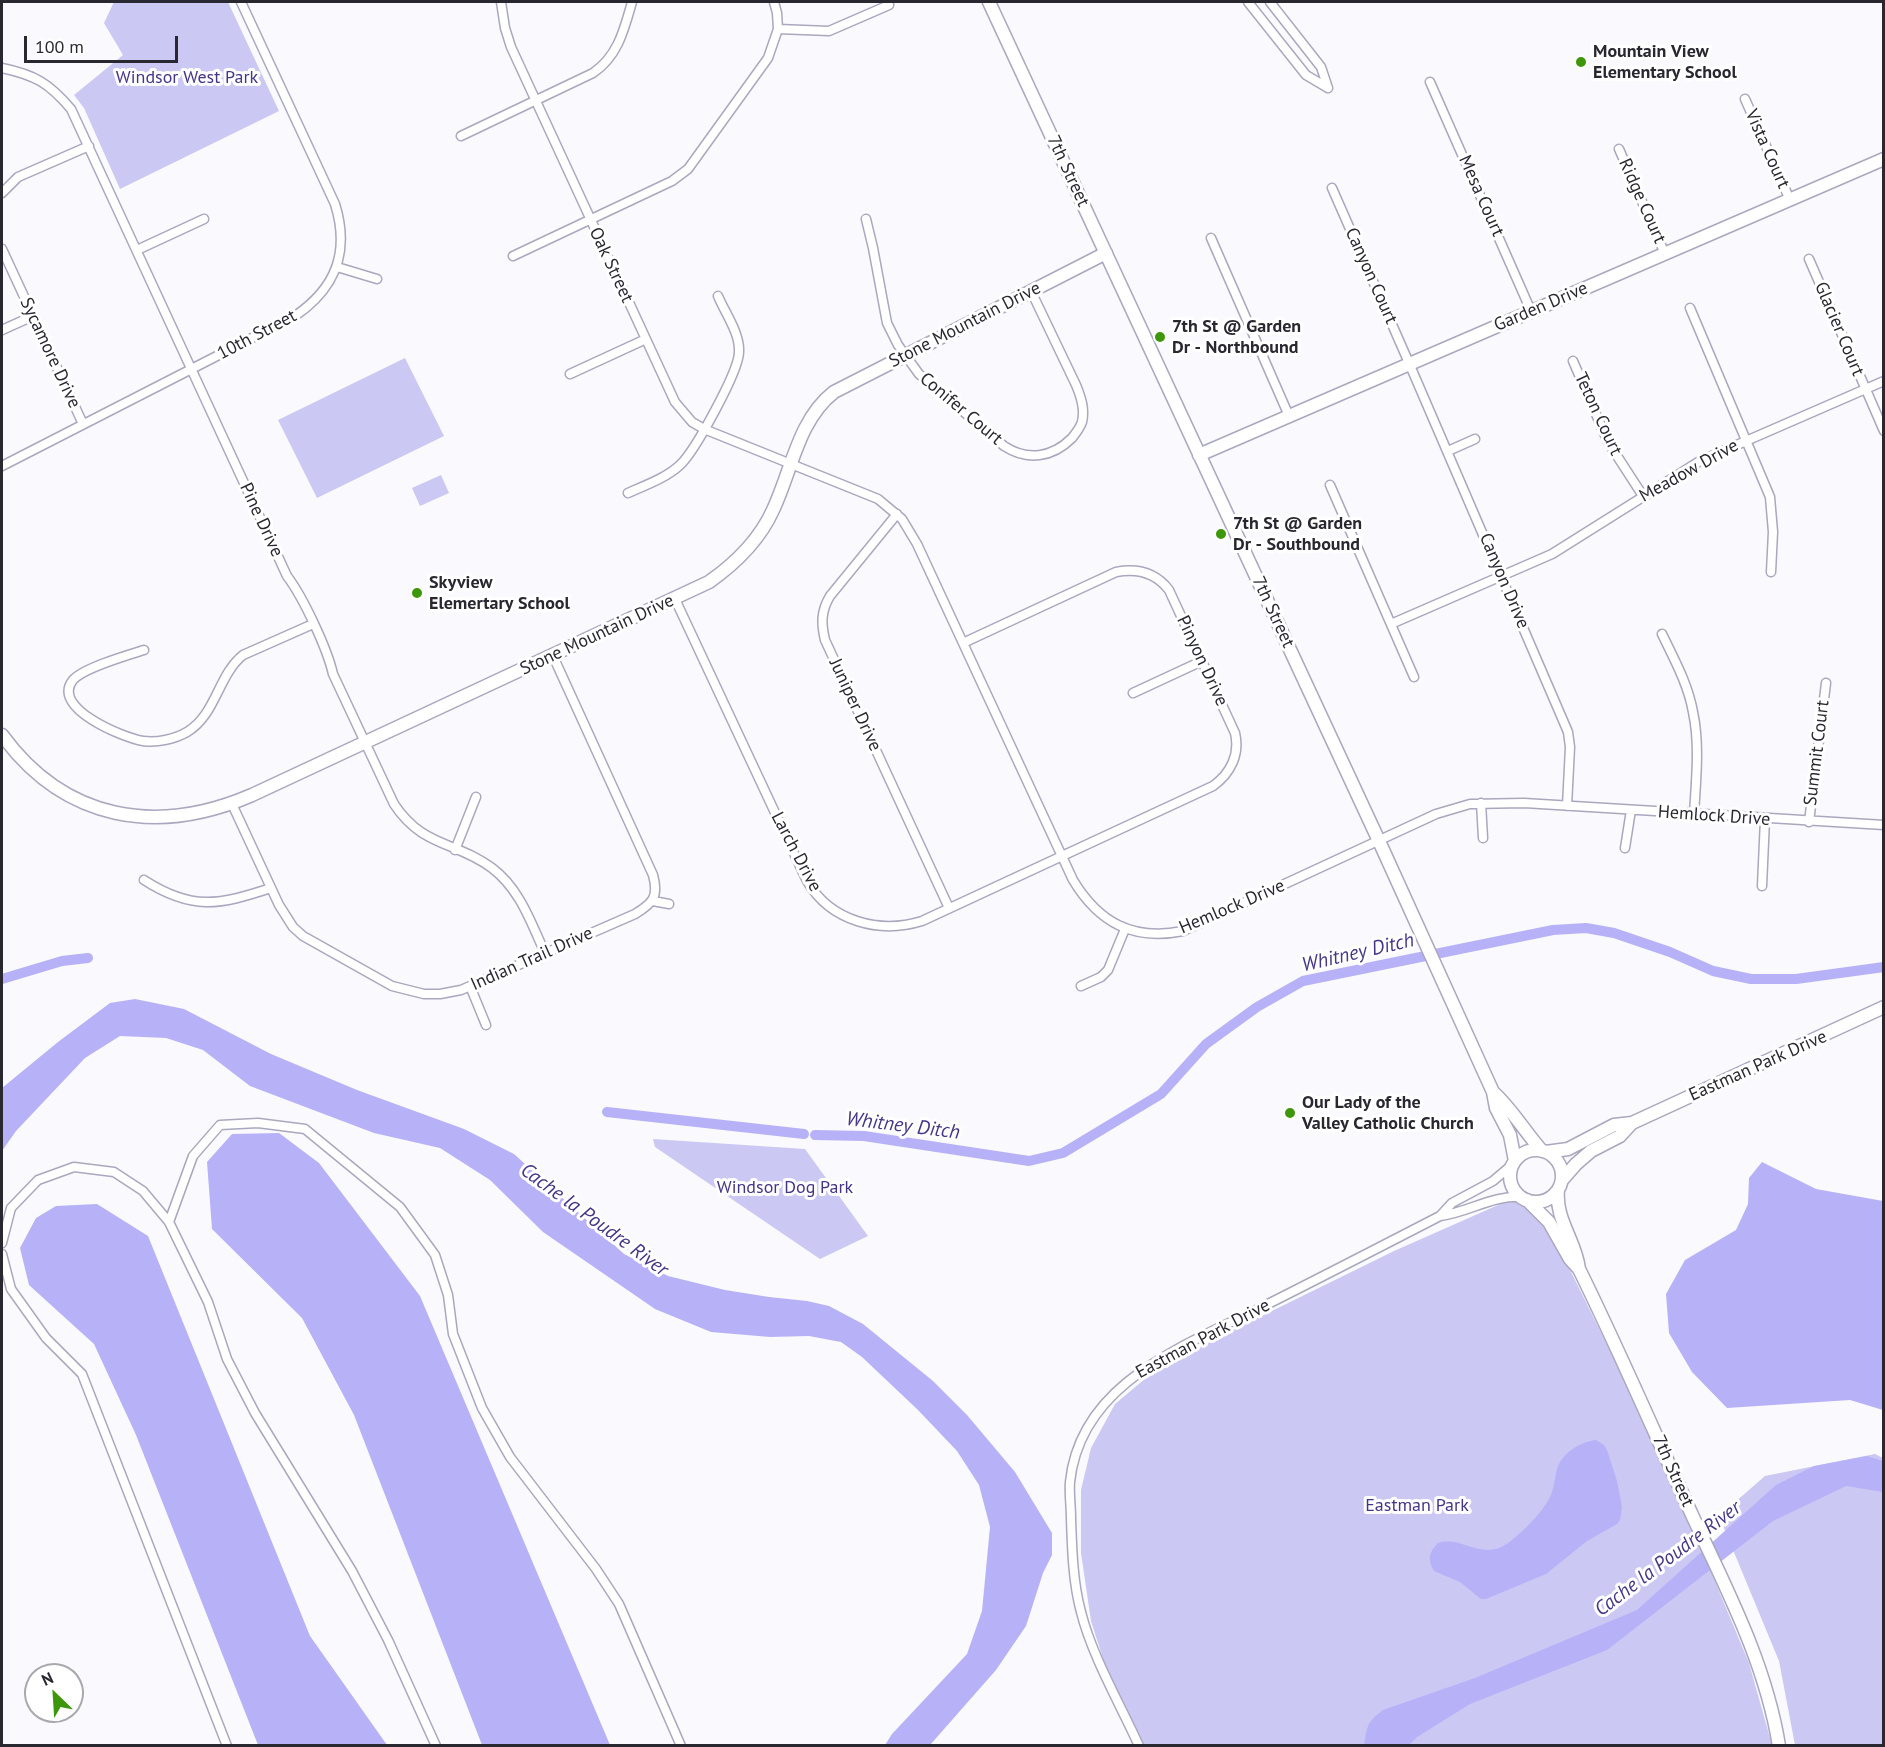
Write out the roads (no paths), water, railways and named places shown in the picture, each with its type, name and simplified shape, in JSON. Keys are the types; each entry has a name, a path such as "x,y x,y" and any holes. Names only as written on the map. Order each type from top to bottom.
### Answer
{"street":[{"name":"10th Street","path":"2,466 305,309 323,292 337,267 341,237 335,204 241,2"},
{"name":"Oak Street","path":"501,2 511,47 675,402 692,422 704,429 791,465"},
{"path":"461,136 592,73 603,65 617,46 632,2"},
{"path":"513,256 672,181 688,169 768,58 778,29 774,2"},
{"name":"7th Street","path":"989,2 1494,1092 1496,1108 1510,1135 1514,1163"},
{"path":"1248,2 1306,75 1328,88 1321,66 1270,2"},
{"path":"778,29 829,31 889,5"},
{"name":"Pine Drive","path":"2,68 24,73 50,86 71,110 283,567 296,587 330,660 333,674 388,794 402,816 425,836 490,867 513,889 545,953"},
{"name":"Mesa Court","path":"1430,81 1531,311"},
{"name":"Vista Court","path":"1745,99 1790,200"},
{"path":"2,193 18,177 89,146"},
{"name":"Ridge Court","path":"1619,149 1665,254"},
{"name":"Garden Drive","path":"1199,455 1884,159"},
{"name":"Canyon Court","path":"1332,188 1410,363"},
{"path":"137,250 204,219"},
{"name":"Conifer Court","path":"866,219 887,323 905,356 919,374 1004,446 1021,454 1033,456 1051,453 1066,443 1078,430 1082,422 1082,398 1032,291"},
{"path":"1211,238 1289,416"},
{"name":"Sycamore Drive","path":"2,249 83,424"},
{"name":"Stone Mountain Drive","path":"2,735 24,761 48,782 95,807 156,818 196,814 232,804 553,657 709,582 729,568 750,548 773,511 808,423 825,399 834,392 1106,253"},
{"name":"Glacier Court","path":"1809,259 1884,431"},
{"path":"337,267 377,279"},
{"path":"628,493 671,472 683,462 735,372 739,359 739,344 718,296"},
{"path":"1690,308 1770,497 1773,532 1771,572"},
{"path":"2,330 33,316"},
{"path":"570,374 646,339"},
{"name":"Teton Court","path":"1573,361 1608,442 1643,496"},
{"name":"Canyon Drive","path":"1410,363 1568,732 1570,747 1567,806"},
{"name":"Meadow Drive","path":"1391,624 1552,554 1700,461 1884,381"},
{"path":"1448,451 1475,439"},
{"name":"Hemlock Drive","path":"791,465 878,499 897,514 910,530 1073,880 1088,903 1100,914 1125,929 1150,934 1183,931 1436,814 1481,803 1524,803 1884,825"},
{"path":"1330,485 1414,677"},
{"name":"Juniper Drive","path":"897,514 830,596 824,605 821,626 825,640 949,908"},
{"name":"Pinyon Drive","path":"963,643 1116,572 1133,570 1157,577 1165,585 1202,661 1236,740 1235,758 1224,776 1213,786 1061,855"},
{"name":"Larch Drive","path":"675,599 807,881 819,897 841,914 856,921 882,927 909,925 1061,855"},
{"path":"144,650 110,660 74,678 70,685 70,696 81,712 114,733 143,741 170,739 182,735 198,724 228,672 243,655 313,624"},
{"path":"1662,634 1684,681 1693,711 1697,755 1694,814"},
{"path":"553,657 653,875 656,886 653,900 669,904"},
{"path":"1133,693 1202,661"},
{"name":"Summit Court","path":"1809,822 1826,683"},
{"path":"455,850 476,797"},
{"path":"1481,803 1483,838"},
{"name":"Indian Trail Drive","path":"232,804 284,915 303,936 392,986 424,994 440,994 470,986 635,914 648,907 653,900"},
{"path":"1625,848 1631,810"},
{"path":"1762,886 1766,819"},
{"path":"144,880 178,898 210,903 235,900 271,888"},
{"path":"1082,986 1101,977 1108,970 1125,929"},
{"path":"470,986 486,1025"},
{"name":"Eastman Park Drive","path":"1544,1151 1568,1149 1614,1125 1632,1123 1884,1007"},
{"name":"7th Street","path":"1494,1092 1506,1104 1517,1122 1544,1151"},
{"path":"169,1222 193,1156 220,1125 258,1123 305,1129 400,1207 435,1255 448,1295 453,1334 482,1408 510,1457 596,1569 619,1604 681,1746"},
{"name":"Eastman Park Drive","path":"1560,1185 1576,1164 1591,1151 1620,1136 1632,1123"},
{"path":"1530,1151 1544,1151 1559,1163 1562,1171 1560,1185 1547,1199 1541,1201 1525,1199 1517,1193 1511,1179 1514,1163 1530,1151"},
{"name":"Eastman Park Drive","path":"1440,1216 1452,1203 1493,1180 1514,1163"},
{"path":"2,1243 10,1208 38,1180 74,1167 114,1172 143,1191 169,1222 208,1302 227,1359 255,1413 352,1571 388,1640 436,1746"},
{"name":"7th Street","path":"1560,1185 1558,1210 1577,1256 1579,1269 1615,1342 1748,1638 1775,1723 1779,1746"},
{"name":"Eastman Park Drive","path":"1139,1746 1105,1675 1080,1610 1071,1540 1070,1482 1074,1462 1085,1433 1097,1413 1117,1390 1149,1365 1440,1216 1457,1214 1492,1199 1503,1197 1525,1199"},
{"name":"7th Street","path":"1525,1199 1549,1222 1570,1260 1579,1269"},
{"path":"2,1254 11,1289 46,1338 82,1374 227,1746"}],"waterway":[{"name":"Whitney Ditch","path":"815,1135 864,1136 1029,1161 1063,1153 1161,1094 1206,1044 1257,1007 1303,981 1553,930 1586,928 1614,933 1670,952 1713,971 1751,979 1796,979 1884,967"},
{"name":"Whitney Ditch","path":"2,979 62,961 88,958"},
{"name":"Whitney Ditch","path":"607,1112 804,1134"}],"place":[{"name":"Mountain View Elementary School","path":"1581,62"},
{"name":"7th St @ Garden Dr - Northbound","path":"1160,337"},
{"name":"7th St @ Garden Dr - Southbound","path":"1221,534"},
{"name":"Skyview Elemertary School","path":"417,593"},
{"name":"Our Lady of the Valley Catholic Church","path":"1290,1113"}],"park label":[{"name":"Windsor West Park","path":"187,78"},
{"name":"Windsor Dog Park","path":"785,1188"},
{"name":"Eastman Park","path":"1417,1506"}],"water label":[{"name":"Cache la Poudre River","path":"594,1220"},
{"name":"Cache la Poudre River","path":"1668,1559"}]}
